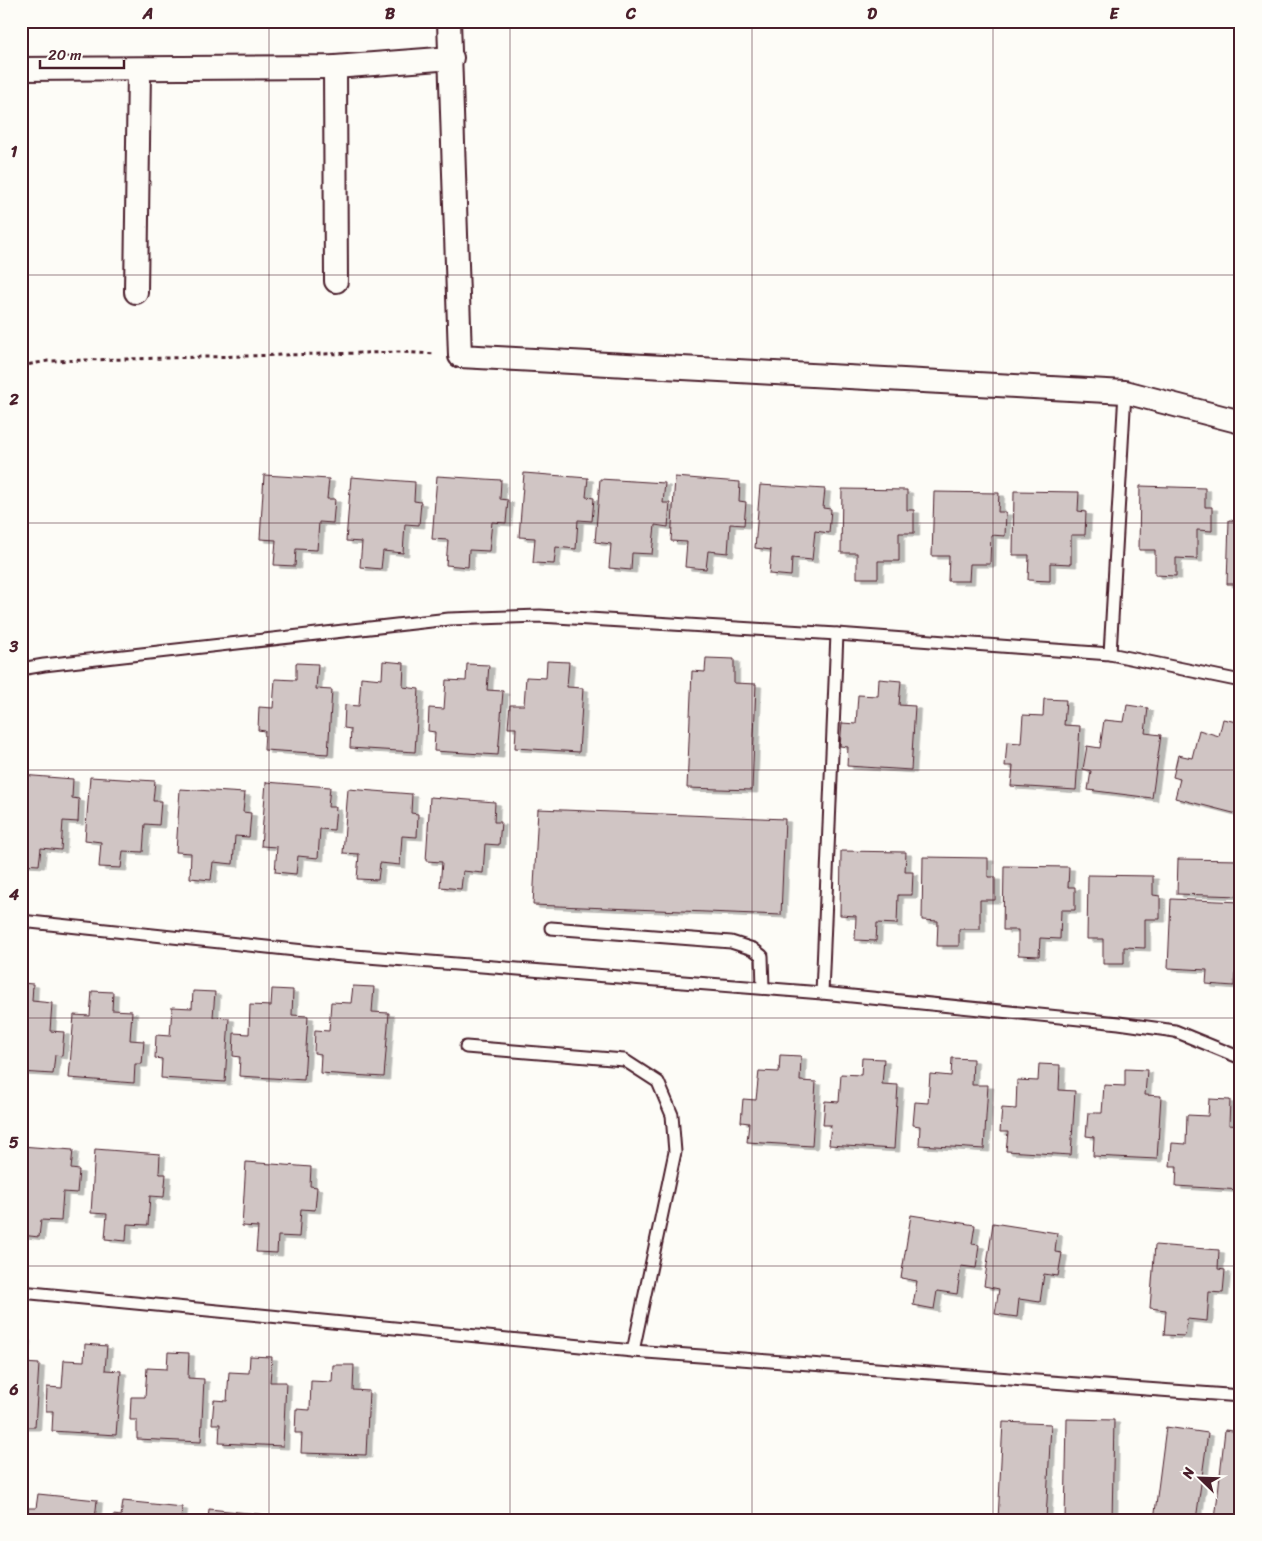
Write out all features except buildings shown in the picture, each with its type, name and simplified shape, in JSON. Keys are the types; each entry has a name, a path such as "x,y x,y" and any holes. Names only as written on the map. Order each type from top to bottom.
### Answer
{"street":[{"path":"449,21 452,58 460,356 1125,392 1241,422"},
{"path":"21,69 139,70 335,67 452,58"},
{"path":"335,67 336,281"},
{"path":"136,292 139,70"}],"lane":[{"path":"1110,654 1125,392"},
{"path":"21,670 44,665 449,619 540,616 837,634 1110,654 1241,681"},
{"path":"822,993 837,634"},
{"path":"21,920 342,955 822,993 1120,1022 1175,1031 1241,1058"},
{"path":"551,928 731,942 753,949 762,956 763,988"},
{"path":"466,1047 624,1060 658,1082 672,1115 675,1152 633,1351"},
{"path":"21,1292 633,1351 1241,1396"}],"path":[{"path":"21,366 48,361 401,352 460,356"}]}
